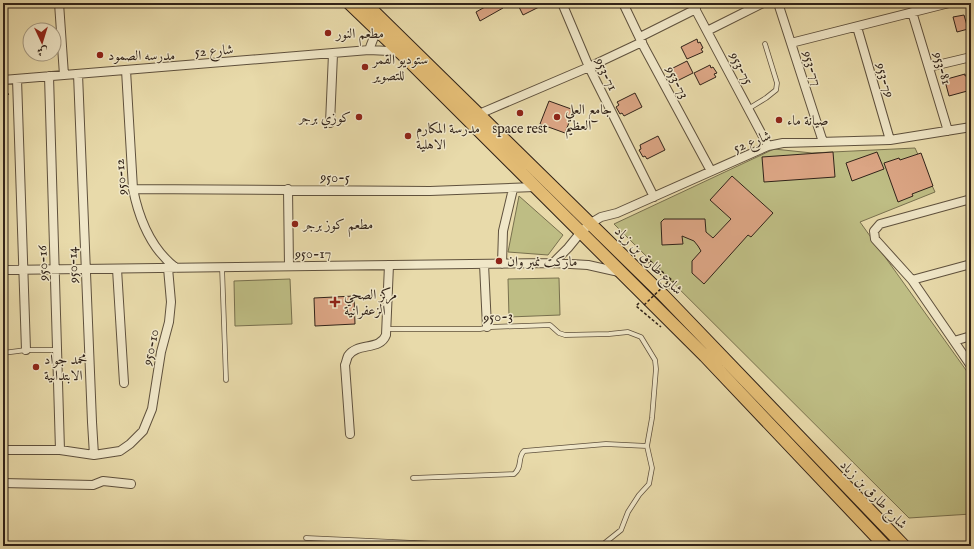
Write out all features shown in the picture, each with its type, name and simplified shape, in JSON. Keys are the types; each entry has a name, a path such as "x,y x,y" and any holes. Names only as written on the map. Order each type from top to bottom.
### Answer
{"main road":[{"name":"شارع طارق بن زياد","path":"349,3 377,29 705,356 885,546"},
{"name":"شارع طارق بن زياد","path":"365,3 663,295 904,546"}],"street":[{"path":"58,3 64,75"},
{"name":"953-71","path":"562,3 589,67 654,197"},
{"name":"953-73","path":"624,3 641,40 711,171"},
{"path":"707,31 749,6 763,3"},
{"name":"953-77","path":"778,3 823,142"},
{"path":"791,43 949,3"},
{"path":"478,114 589,67 641,40 694,6"},
{"name":"953-75","path":"694,6 768,146"},
{"name":"953-81","path":"912,12 948,130"},
{"name":"953-79","path":"857,27 890,140"},
{"path":"369,50 377,29"},
{"name":"شارع 52","path":"3,80 369,50 389,51 402,54"},
{"path":"330,123 333,54"},
{"path":"929,67 971,57"},
{"name":"950-12","path":"126,70 133,189 138,212 148,234 172,268"},
{"name":"950-14","path":"78,74 94,454"},
{"name":"950-16","path":"49,76 60,450"},
{"path":"17,78 26,350"},
{"name":"شارع 52","path":"553,263 581,232 596,219 617,213 768,146 783,143 890,140 971,127"},
{"name":"950-5","path":"133,189 430,191 536,187"},
{"path":"288,189 289,266"},
{"path":"502,264 503,231 513,189"},
{"path":"971,199 880,224 874,232 875,240 912,280 971,366"},
{"name":"950-17","path":"3,270 553,263 588,265 622,272"},
{"path":"484,264 487,327"},
{"path":"912,280 971,264"},
{"path":"350,434 345,365 348,356 357,349 380,343 384,340 386,329 389,265"},
{"name":"950-10","path":"94,454 120,451 130,444 143,431 152,409 161,352 169,322 172,268"},
{"path":"117,269 124,383"},
{"path":"954,341 971,336"},
{"path":"3,450 60,450 94,454"},
{"path":"3,483 93,485 103,481 131,484"}],"lane":[{"path":"748,108 766,98 776,90 777,83 765,44"},
{"path":"222,267 226,380"},
{"name":"950-3","path":"386,329 480,329 487,327 550,325 565,335 628,332 641,337 655,360 656,370 652,418 647,446"},
{"path":"3,353 26,350 58,350"},
{"path":"413,478 514,474 520,467 520,457 524,451 606,444 647,446 652,468 649,484 639,495 628,512 620,530 601,546"},
{"path":"306,538 480,546"}],"path":[{"path":"644,305 668,282 647,261 648,259 671,280"}],"shaded area":[{"path":"915,148 935,192 860,222 971,377 971,514 909,518 614,224 774,149 812,153"},
{"path":"519,196 563,235 548,255 508,252"},
{"path":"559,278 560,315 509,317 508,279"},
{"path":"290,279 292,324 235,326 234,281"}],"building":[{"path":"492,3 501,3 503,8 480,21 476,12"},
{"path":"517,3 547,3 523,15"},
{"path":"964,15 968,29 957,32 953,17"},
{"path":"697,39 698,43 700,42 703,48 701,49 703,52 687,59 681,47"},
{"path":"687,61 693,73 677,81 676,78 674,79 670,73 672,71 671,69"},
{"path":"710,65 711,68 713,67 717,73 714,74 716,77 700,85 694,73"},
{"path":"965,74 965,76 968,75 971,90 949,96 945,81 947,81 947,79"},
{"path":"635,93 642,107 624,116 622,113 620,114 616,107 619,105 617,102"},
{"name":"جامع العلي العظيم","path":"549,101 574,110 565,133 540,124"},
{"path":"658,136 665,150 647,159 645,156 643,157 639,150 641,149 640,145"},
{"path":"833,152 835,177 764,182 762,157"},
{"path":"877,152 884,169 852,181 846,163"},
{"path":"921,153 933,186 912,194 913,196 898,202 884,163 899,158 900,160"},
{"path":"732,176 773,213 751,237 748,235 704,284 692,273 692,261 701,251 698,246 694,241 682,236 683,244 662,245 661,222 664,219 705,219 706,232 713,238 731,219 710,200"},
{"path":"354,296 355,324 315,326 314,298"}],"place":[{"name":"مطعم النور","path":"328,33"},
{"name":"مدرسه الصمود","path":"100,55"},
{"name":"ستوديو القمر للتصوير","path":"365,67"},
{"name":"space rest","path":"520,113"},
{"name":"كوزي برجر","path":"359,117"},
{"name":"جامع العلي العظيم","path":"557,117"},
{"name":"صيانة ماء","path":"779,120"},
{"name":"مدرسة المكارم الاهلية","path":"408,136"},
{"name":"مطعم كوز برجر","path":"295,224"},
{"name":"ماركت نمبر وان","path":"499,261"},
{"name":"مركز الصحي الزعفرانية","path":"335,302"},
{"name":"محمد جواد الابتداىية","path":"36,367"}]}
